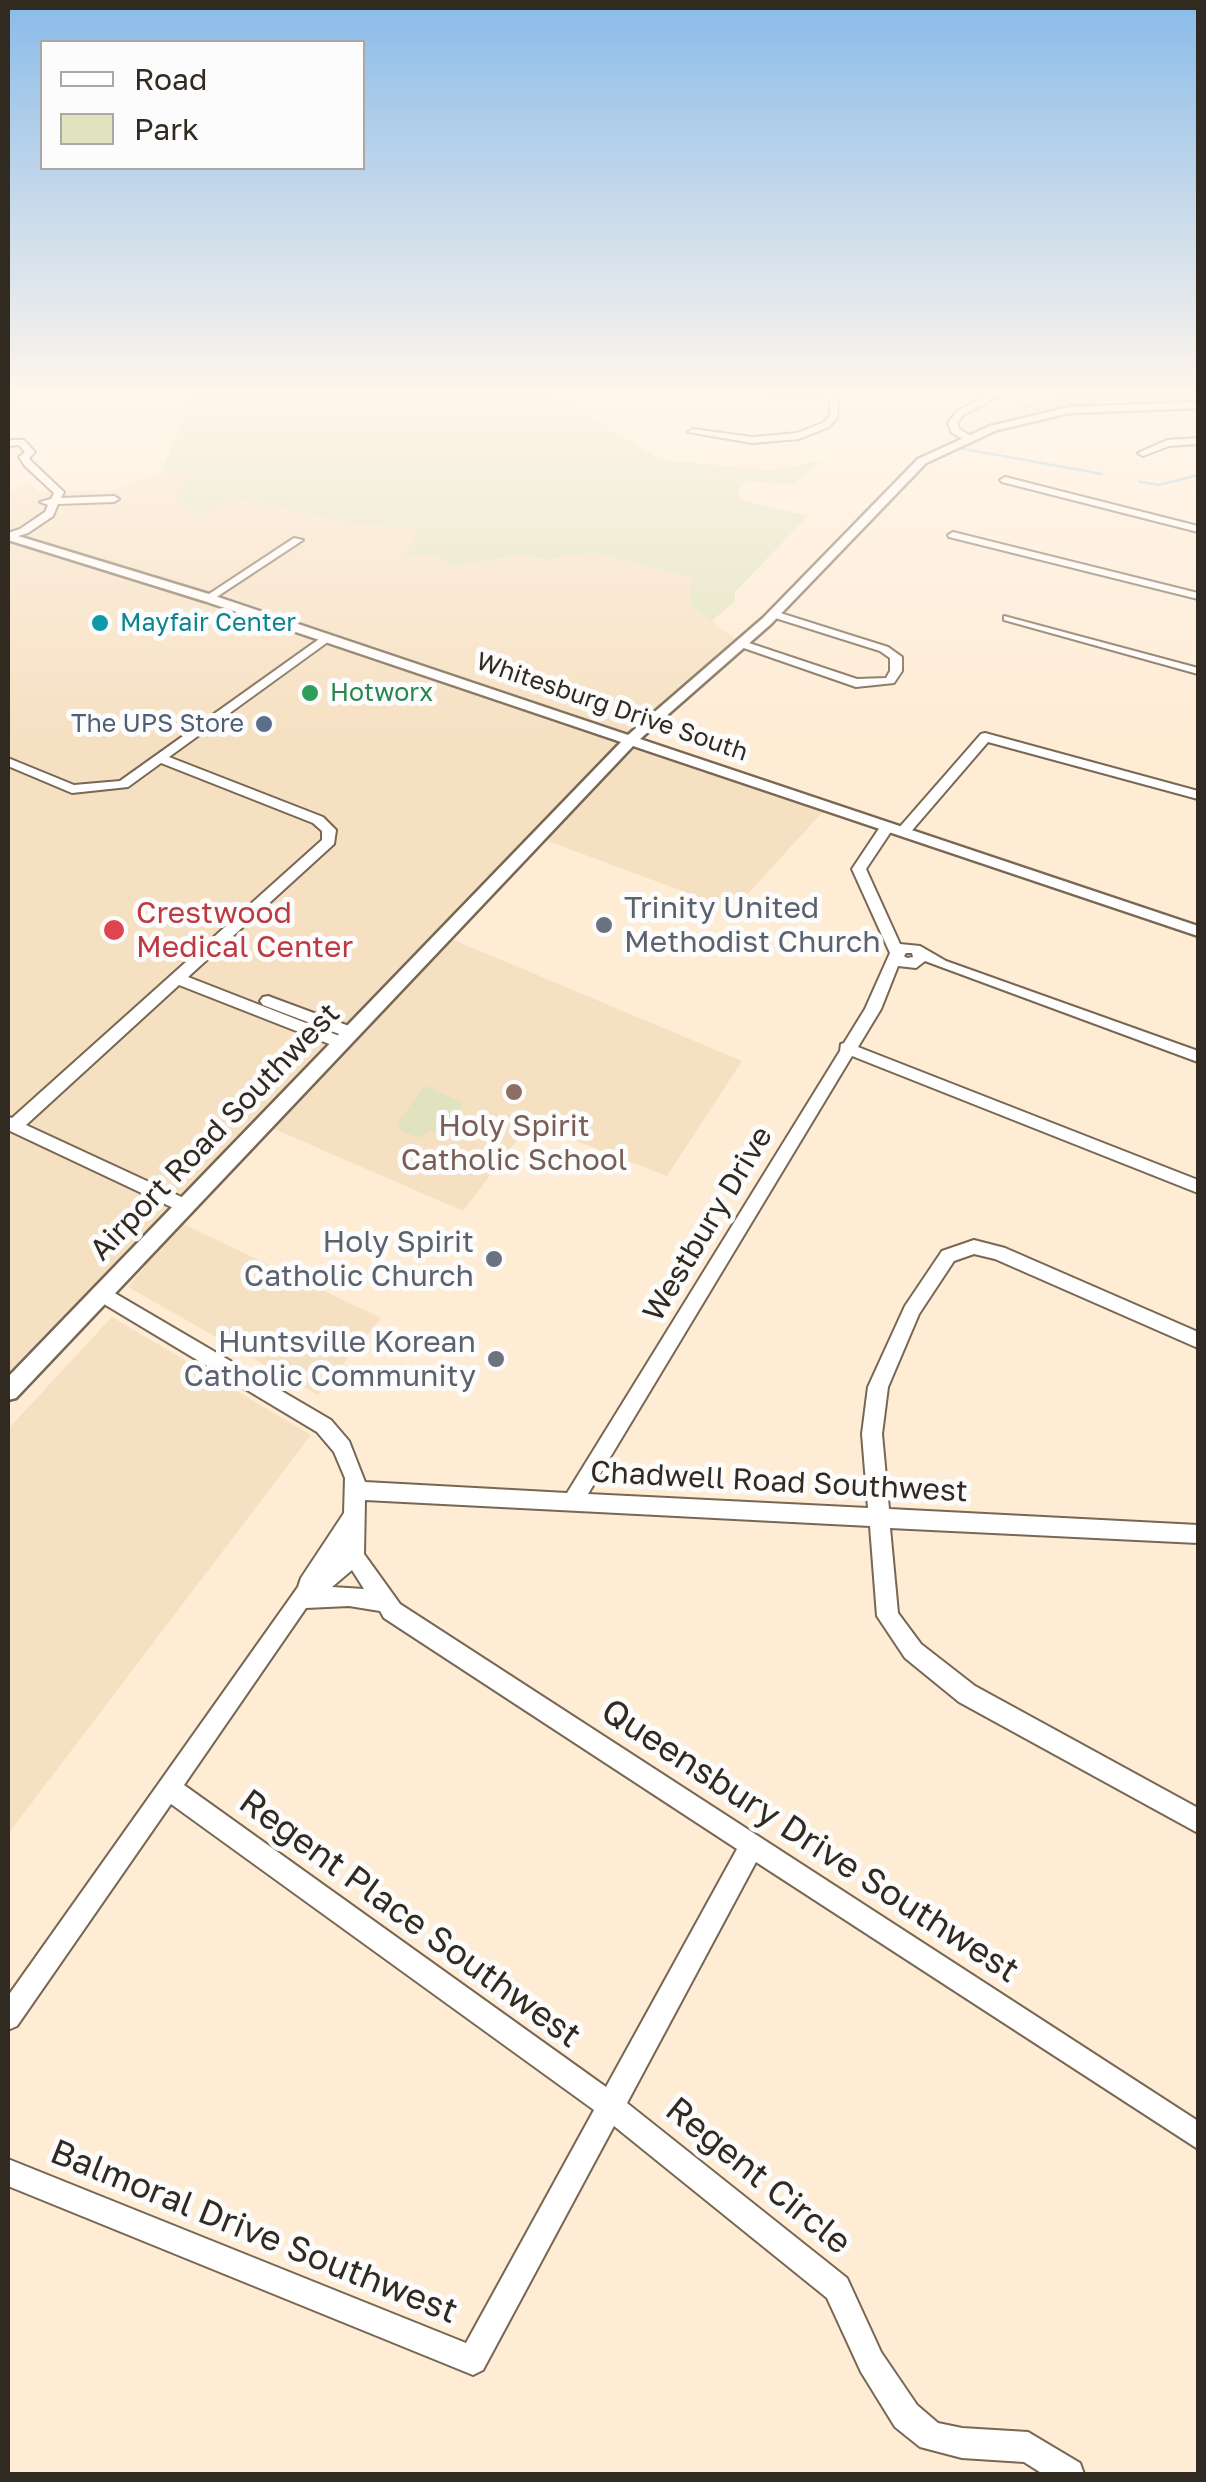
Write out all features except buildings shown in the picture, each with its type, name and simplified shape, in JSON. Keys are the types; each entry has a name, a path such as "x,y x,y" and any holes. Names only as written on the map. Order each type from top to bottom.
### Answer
{"main road":[{"name":"Airport Road Southwest","path":"8,1391 630,740 774,614 876,508"},
{"name":"Whitesburg Drive South","path":"8,536 208,598 1198,931"},
{"path":"551,714 626,722 666,709"},
{"path":"609,763 641,751 662,751"}],"street":[{"path":"8,536 45,508"},
{"path":"1115,508 1198,529"},
{"path":"953,535 1198,596"},
{"path":"208,598 298,540"},
{"path":"742,644 856,684 890,681 896,671 896,657 884,649 774,614"},
{"path":"1008,618 1198,671"},
{"path":"8,762 62,786 88,790 123,784 326,639"},
{"path":"1198,795 984,738 859,870 866,893 907,956 941,964 1198,1057"},
{"path":"162,759 318,820 330,836 326,847 11,1125 184,1206"},
{"name":"Westbury Drive","path":"573,1501 890,976 907,956"},
{"path":"184,975 347,1038"},
{"path":"846,1048 1198,1187"},
{"path":"1198,1340 999,1253 974,1247 948,1256 911,1312 878,1387 872,1434 888,1616 913,1651 967,1694 1198,1821"},
{"path":"100,1293 312,1416 342,1447 358,1490 354,1556 300,1598"},
{"name":"Chadwell Road Southwest","path":"358,1490 1198,1534"},
{"path":"8,2017 354,1516"},
{"name":"Queensbury Drive Southwest","path":"354,1556 385,1602 1198,2136"},
{"name":"Queensbury Drive Southwest","path":"300,1598 349,1596 385,1602"},
{"name":"Regent Place Southwest","path":"169,1788 610,2106"},
{"path":"610,2106 752,1846"},
{"name":"Balmoral Drive Southwest","path":"8,2173 473,2360 610,2106"},
{"name":"Regent Circle","path":"610,2106 837,2288 871,2362 906,2416 931,2436 962,2443 1028,2447 1070,2474"}],"shaded area":[{"path":"8,508 280,508 356,524 419,528 452,567 512,556 549,559 596,553 691,578 690,604 742,644 632,736 830,804 733,910 545,840 449,938 742,1061 667,1176 530,1123 463,1211 272,1128 417,972 226,1162 8,1392"},
{"path":"181,1223 381,1318 318,1395 128,1287"},
{"path":"112,1317 311,1435 8,1834 8,1429"}],"green space":[{"path":"188,508 217,508 199,518"},
{"path":"280,508 774,508 808,516 735,592 735,601 712,621 689,604 691,578 596,553 549,559 512,556 452,567 439,555 405,555 418,528 356,524"},
{"path":"425,1086 464,1103 452,1118 457,1121 448,1133 429,1131 419,1138 400,1130 397,1123"}],"place":[{"name":"Mayfair Center","path":"100,623"},
{"name":"Hotworx","path":"310,693"},
{"name":"The UPS Store","path":"264,724"},
{"name":"Trinity United Methodist Church","path":"604,925"},
{"name":"Crestwood Medical Center","path":"114,930"},
{"name":"Holy Spirit Catholic School","path":"514,1092"},
{"name":"Holy Spirit Catholic Church","path":"494,1259"},
{"name":"Huntsville Korean Catholic Community","path":"496,1359"}]}
